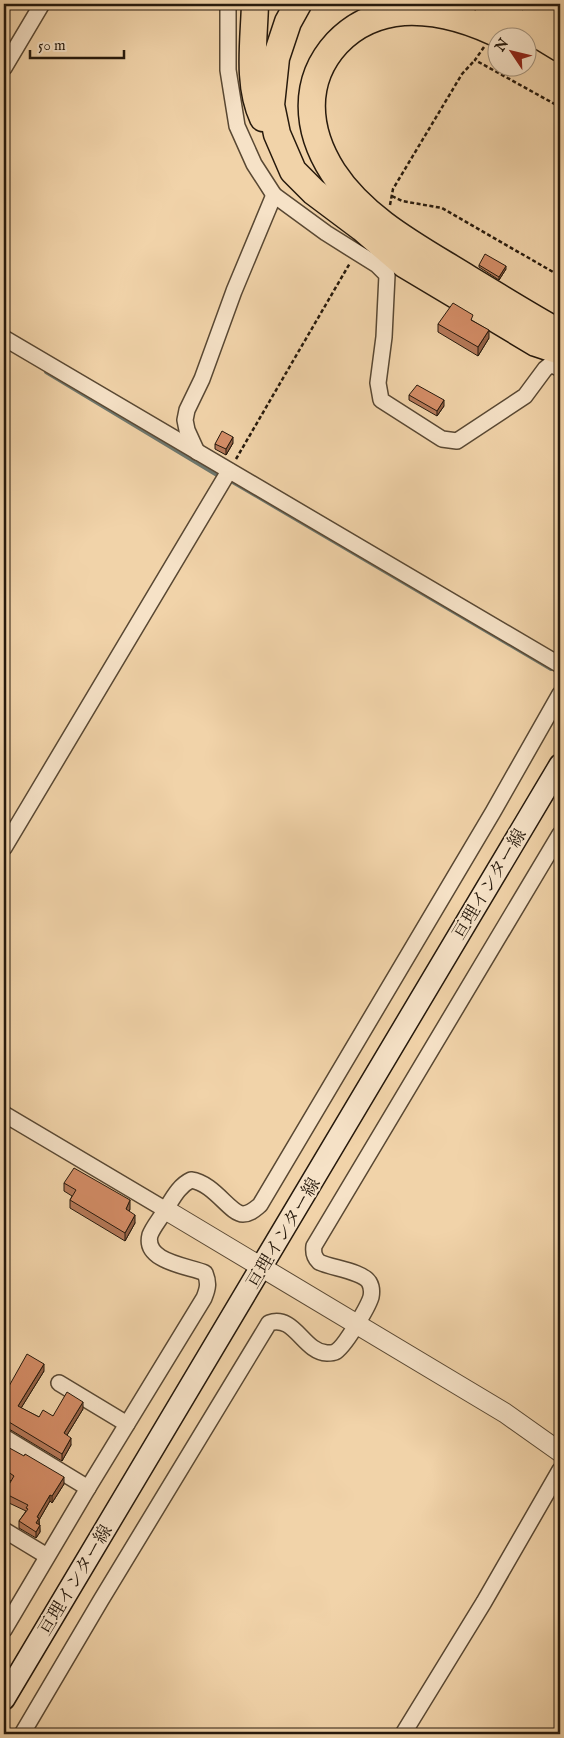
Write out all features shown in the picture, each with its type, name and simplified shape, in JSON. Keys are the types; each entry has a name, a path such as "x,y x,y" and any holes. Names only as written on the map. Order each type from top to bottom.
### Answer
{"highway":[{"path":"256,4 253,59 255,91 260,112 274,141 294,171 314,192 413,245 560,333"},
{"path":"294,171 277,134 271,105 276,58 288,22 298,4"},
{"path":"310,4 300,21 284,67 283,90 286,117 301,154 317,175 344,200 404,264 536,343 560,352"},
{"path":"488,4 560,48"},
{"path":"534,4 560,20"},
{"path":"556,4 560,6"},
{"path":"486,33 479,26 443,15 421,12 385,15 357,26 346,34 327,54 315,78 311,102 313,121 324,156 358,215 560,345"},
{"path":"536,53 560,66"},
{"path":"358,215 418,236 488,278 560,325"}],"main road":[{"name":"亘理インター線","path":"4,1699 560,765"}],"street":[{"path":"4,68 42,4"},
{"path":"228,4 228,70 237,126 254,164 274,195 326,233 377,265 387,275 384,337 378,384 381,400 442,439 457,441 525,396 551,364 560,370"},
{"path":"198,452 187,430 185,420 187,410 202,379 234,291 274,195"},
{"path":"4,338 560,665"},
{"path":"4,848 229,471"},
{"path":"4,1630 204,1298 208,1288 208,1280 205,1274 162,1259 153,1250 150,1239 151,1232 180,1188 191,1180 210,1188 239,1214 250,1213 260,1205 493,812 560,694"},
{"path":"22,1734 106,1591 269,1323 282,1321 288,1324 315,1349 329,1354 335,1352 345,1343 370,1299 372,1289 370,1283 358,1274 319,1262 313,1252 314,1246 560,834"},
{"path":"4,1114 505,1413 560,1452"},
{"path":"59,1383 127,1424"},
{"path":"4,1437 88,1488"},
{"path":"403,1734 484,1602 560,1470"},
{"path":"4,1530 47,1556"}],"path":[{"path":"390,205 393,189 462,74 486,50"},
{"path":"475,60 560,107"},
{"path":"392,196 402,201 442,208 560,276"},
{"path":"229,471 357,252"}],"building":[{"path":"485,254 506,266 499,277 479,265"},
{"path":"453,303 473,315 471,320 489,330 478,347 438,324"},
{"path":"417,385 444,400 437,411 409,395"},
{"path":"222,431 233,437 226,449 215,444"},
{"path":"4,1122 9,1126 4,1133"},
{"path":"74,1168 130,1200 126,1209 135,1215 125,1233 70,1200 76,1190 64,1183"},
{"path":"27,1354 44,1364 18,1406 39,1417 43,1410 53,1416 67,1392 83,1402 64,1433 71,1438 62,1454 9,1422 4,1421 4,1395"},
{"path":"4,1445 24,1456 25,1454 64,1477 52,1496 50,1495 37,1517 39,1518 36,1523 40,1525 36,1532 19,1521 28,1509 26,1508 28,1505 4,1493 14,1476 4,1469"},
{"path":"4,1495 9,1500 4,1509"}],"waterway":[{"path":"46,372 217,475"},
{"path":"231,481 551,669"}]}
